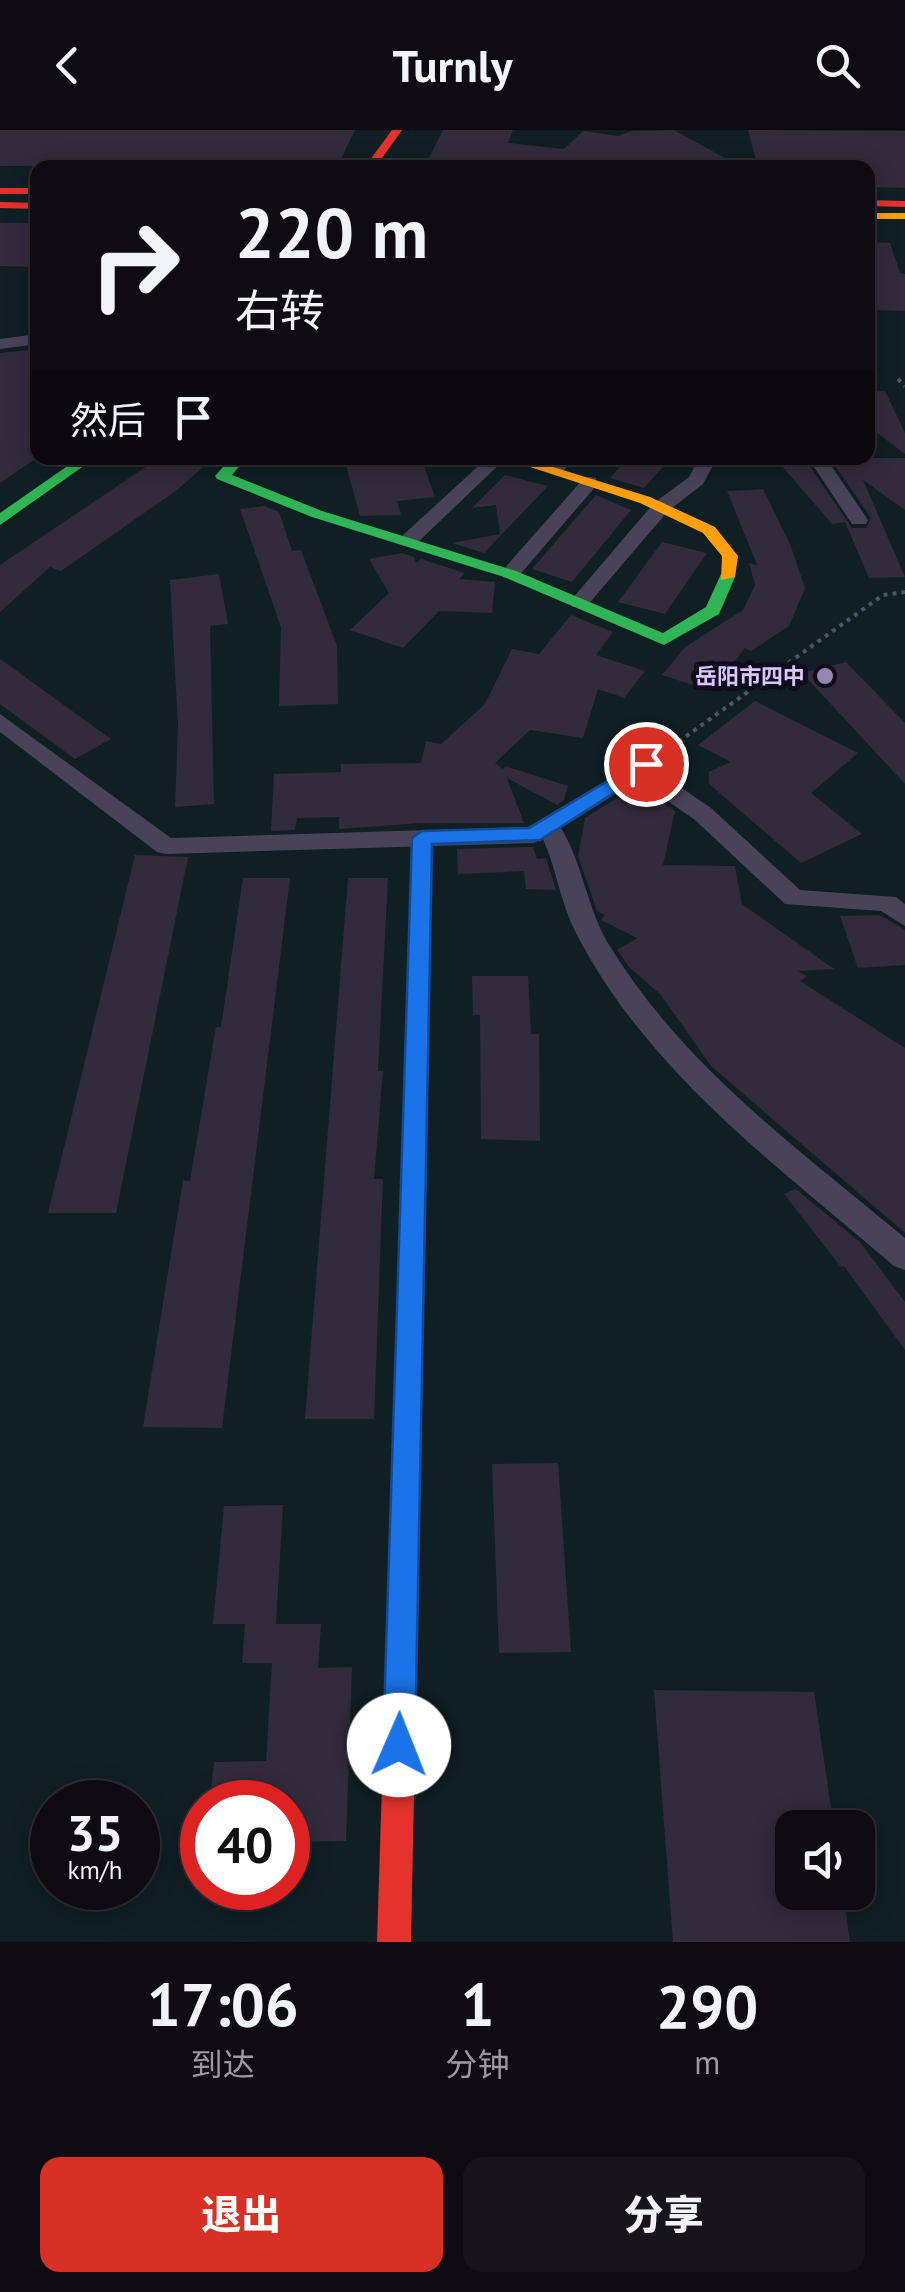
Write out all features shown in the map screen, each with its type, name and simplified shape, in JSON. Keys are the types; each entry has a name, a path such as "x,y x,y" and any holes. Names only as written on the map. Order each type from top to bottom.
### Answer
{"street":[{"path":"378,160 397,130"},
{"path":"380,160 408,130"},
{"path":"0,194 30,192"},
{"path":"0,194 30,203"},
{"path":"875,210 905,210"},
{"path":"875,224 905,224"},
{"path":"0,344 30,339"},
{"path":"0,500 49,465"},
{"path":"0,520 78,465"},
{"path":"232,465 222,476 318,514 510,574 664,640 699,624 727,592 730,556 709,530 590,482 562,465"},
{"path":"408,541 490,465"},
{"path":"578,603 661,508 697,480 704,465"},
{"path":"822,465 859,520"},
{"path":"510,574 590,482"},
{"path":"0,721 166,846 533,835 642,767 703,814 794,898 887,903 905,916"},
{"path":"548,826 564,852 578,910 603,958 648,1024 742,1124 816,1179 905,1257"},
{"path":"394,1942 422,838"}],"path":[{"path":"898,379 905,386"},
{"path":"642,767 883,595 905,592"}],"shaded area":[{"path":"0,130 905,130 905,1942 0,1942"}],"building":[{"path":"0,130 355,130 337,160 30,160 30,166 0,166"},
{"path":"443,130 513,130 508,143 564,149 583,131 618,136 631,131 674,130 728,160 428,160"},
{"path":"748,130 905,131 905,188 875,187 875,160 756,160"},
{"path":"0,223 30,223 30,267 0,266"},
{"path":"875,242 890,243 900,273 905,274 905,311 875,310"},
{"path":"30,350 30,462 0,483 0,353"},
{"path":"885,391 905,433 905,454 875,431 875,392"},
{"path":"875,458 905,458 905,510 863,480 905,577 869,578 845,522 832,524 781,465 809,465 852,528 866,528 871,518 835,465 875,465"},
{"path":"149,465 205,465 177,490 61,571 50,567 0,612 0,565"},
{"path":"346,465 424,465 435,497 397,501 401,515 360,516"},
{"path":"622,465 665,465 644,488 610,478"},
{"path":"505,475 548,486 484,553 452,543 500,534 496,505 472,508"},
{"path":"763,489 790,544 805,588 789,626 751,651 745,648 736,660 696,686 662,675 685,647 743,610 755,585 749,563 757,565 727,491"},
{"path":"596,495 631,510 572,582 532,569"},
{"path":"264,506 279,512 292,551 301,550 337,646 338,704 279,706 281,627 240,509"},
{"path":"662,542 707,553 665,614 618,602"},
{"path":"402,553 414,557 416,563 421,559 465,573 459,579 495,582 492,613 439,611 403,648 350,630 389,593 369,559"},
{"path":"219,574 228,624 210,626 214,804 175,807 178,726 170,580"},
{"path":"571,615 613,632 596,655 645,671 624,698 598,689 583,738 530,730 495,763 503,769 505,766 568,786 564,800 557,805 507,778 524,823 421,823 339,829 339,817 297,818 295,830 271,831 274,774 341,772 341,764 421,763 426,741 441,744 485,704 512,649 539,654"},
{"path":"0,659 111,739 75,759 0,704"},
{"path":"846,662 905,723 905,784 802,673"},
{"path":"755,701 858,753 811,793 862,834 801,863 709,784 709,772 731,762 698,745"},
{"path":"638,785 675,811 663,865 735,866 742,904 834,969 798,971 807,976 800,981 905,1048 905,1233 711,1066 661,995 629,967 617,950 637,938 601,920 605,915 597,911 578,856 585,818"},
{"path":"533,847 537,859 546,858 556,890 526,889 524,871 458,874 457,849"},
{"path":"135,855 188,857 116,1213 48,1213"},
{"path":"243,878 290,878 222,1428 143,1427 183,1180 190,1181 216,1027 221,1027"},
{"path":"348,878 388,878 378,1071 383,1071 374,1179 383,1179 374,1419 305,1419"},
{"path":"880,915 905,930 905,965 858,968 840,916"},
{"path":"472,976 528,976 531,1034 539,1034 540,1141 481,1139 480,1015 473,1015"},
{"path":"796,1189 860,1242 905,1302 905,1350 844,1266 784,1194"},
{"path":"558,1463 571,1652 499,1653 492,1464"},
{"path":"283,1505 276,1624 321,1624 318,1668 352,1667 346,1841 310,1842 310,1780 212,1780 214,1762 266,1761 272,1663 242,1663 245,1624 213,1624 224,1506"},
{"path":"654,1690 814,1692 831,1810 775,1810 775,1910 846,1910 850,1942 673,1942"}],"traffic: fast":[{"path":"0,520 78,465"},
{"path":"232,465 222,476 317,514 510,574 664,640 713,610 727,577"},
{"path":"412,1250 422,838"}],"traffic: slow":[{"path":"875,216 905,216"},
{"path":"532,465 645,500 709,530 730,556 727,577"}],"traffic: jam":[{"path":"375,160 397,130"},
{"path":"0,191 30,191"},
{"path":"875,203 905,204"},
{"path":"0,205 30,206"},
{"path":"394,1942 412,1250"}],"place":[{"name":"岳阳市四中","path":"825,676"}],"route":[{"path":"399,1745 422,838 533,835 646,764"}]}
